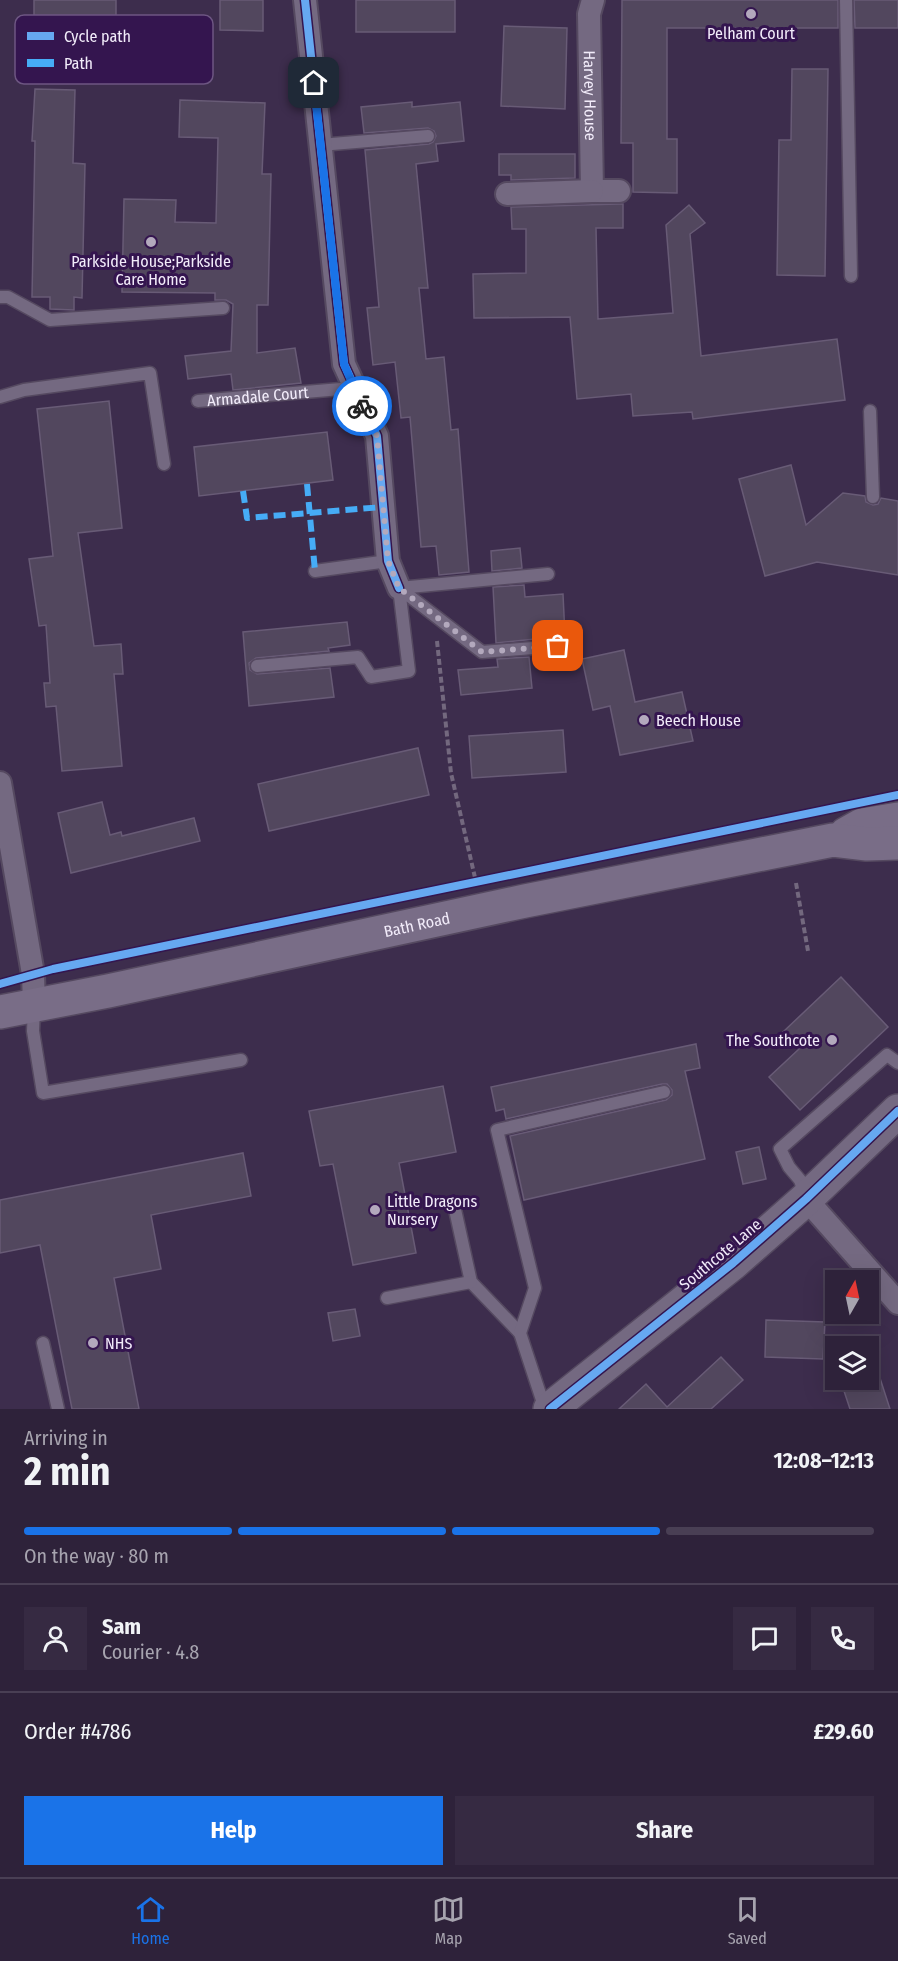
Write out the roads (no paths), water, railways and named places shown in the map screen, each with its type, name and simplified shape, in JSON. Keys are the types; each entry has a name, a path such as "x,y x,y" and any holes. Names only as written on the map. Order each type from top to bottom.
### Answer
{"main road":[{"name":"Bath Road","path":"0,1012 525,901 833,840 862,825 898,819"},
{"name":"Bath Road","path":"833,840 867,844 898,843"}],"street":[{"path":"305,0 344,364 353,388 377,436 388,561 399,588"},
{"name":"Harvey House","path":"592,191 589,14 593,0"},
{"path":"507,194 619,191"},
{"path":"0,783 33,974 34,1005"},
{"name":"Southcote Lane","path":"550,1409 733,1263 806,1199 898,1111"},
{"path":"806,1199 898,1303"}],"lane":[{"path":"846,0 851,276"},
{"path":"320,145 428,136"},
{"path":"0,297 8,297 50,320 223,308"},
{"path":"0,397 24,390 150,374 164,464"},
{"name":"Armadale Court","path":"198,401 353,388"},
{"path":"870,411 873,497"},
{"path":"315,571 388,561"},
{"path":"399,588 548,574"},
{"path":"399,588 482,652 558,646"},
{"path":"257,666 358,657 371,676 409,671 399,588"},
{"path":"34,1005 33,1031 43,1094 241,1060"},
{"path":"806,1199 800,1180 789,1167 780,1149 887,1055 898,1063"},
{"path":"520,1333 535,1288 497,1130 664,1092"},
{"path":"454,1205 471,1282 520,1333 545,1409"},
{"path":"387,1298 471,1282"},
{"path":"43,1343 58,1409"}],"place":[{"name":"Pelham Court","path":"751,14"},
{"name":"Parkside House;Parkside Care Home","path":"151,242"},
{"name":"Beech House","path":"644,720"},
{"name":"The Southcote","path":"832,1040"},
{"name":"Little Dragons Nursery","path":"375,1210"},
{"name":"NHS","path":"93,1343"}]}
